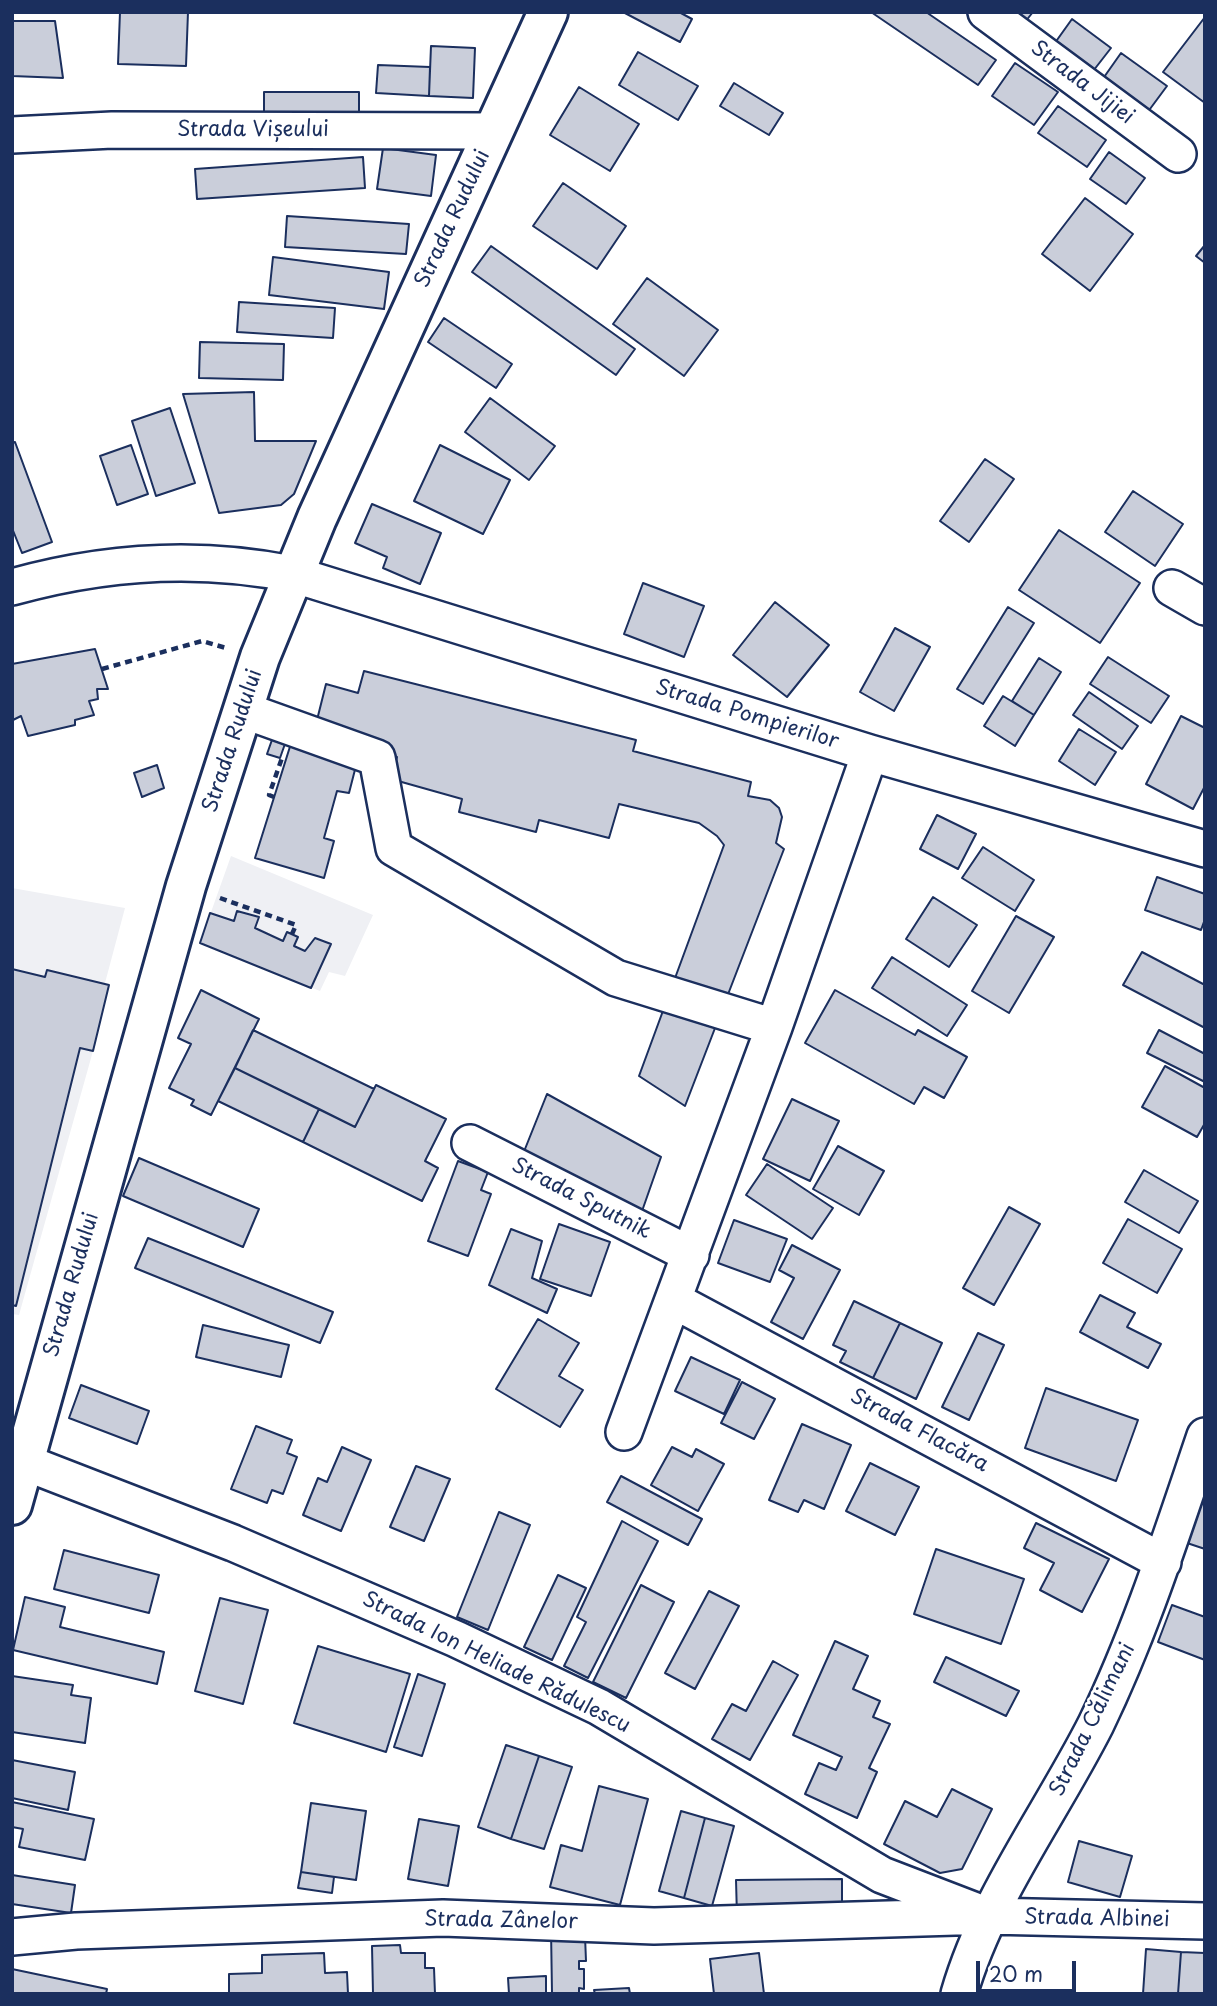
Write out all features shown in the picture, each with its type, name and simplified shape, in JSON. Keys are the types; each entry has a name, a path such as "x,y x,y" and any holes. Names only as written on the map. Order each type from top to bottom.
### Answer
{"main road":[{"name":"Strada Rudului","path":"12,1505 186,886 260,657 292,574 548,12"}],"street":[{"name":"Strada Jijiei","path":"986,12 1178,155"},
{"name":"Strada Vișeului","path":"12,135 112,130 493,131"},
{"name":"Strada Pompierilor","path":"12,587 126,565 191,561 245,565 292,574 870,753 1205,849"},
{"path":"1172,588 1205,607"},
{"path":"243,710 377,758 394,848 615,978 774,1027"},
{"path":"624,1432 675,1301 870,753"},
{"name":"Strada Sputnik","path":"470,1143 691,1255"},
{"name":"Strada Flacăra","path":"675,1301 1163,1562"},
{"name":"Strada Călimani","path":"959,1994 989,1916 1095,1724 1128,1654 1163,1562 1205,1436"},
{"name":"Strada Ion Heliade Rădulescu","path":"24,1462 233,1543 456,1639 599,1707 883,1875 989,1916"},
{"name":"Strada Albinei","path":"989,1916 1205,1921"},
{"name":"Strada Zânelor","path":"12,1937 76,1931 443,1918 654,1926 989,1916"}],"path":[{"path":"102,669 202,641 260,657"},
{"path":"274,797 269,795 293,728"},
{"path":"186,886 249,911 296,925 292,934"}],"shaded area":[{"path":"231,856 373,915 345,976 329,972 320,991 200,943"},
{"path":"12,888 125,908 105,983 109,985 93,1051 19,1315 12,1314"}],"building":[{"path":"120,12 188,12 186,66 118,64"},
{"path":"623,12 679,12 692,19 680,42"},
{"path":"871,12 926,12 996,60 978,85"},
{"path":"1012,12 1033,12 1025,22"},
{"path":"1205,17 1205,103 1163,72"},
{"path":"1072,19 1111,48 1090,75 1052,47"},
{"path":"12,21 55,21 63,78 12,76"},
{"path":"431,46 475,48 473,98 429,96"},
{"path":"638,52 698,86 678,120 619,85"},
{"path":"1121,53 1167,86 1147,113 1102,80"},
{"path":"1015,63 1058,92 1034,125 992,96"},
{"path":"378,65 430,67 429,96 376,93"},
{"path":"734,83 783,113 769,135 720,106"},
{"path":"579,87 639,124 610,171 550,135"},
{"path":"264,92 359,92 359,119 264,119"},
{"path":"1058,106 1106,140 1087,167 1038,133"},
{"path":"383,148 436,155 431,196 377,189"},
{"path":"1109,152 1145,178 1126,204 1090,179"},
{"path":"363,157 365,188 197,199 195,169"},
{"path":"563,183 626,226 597,269 533,226"},
{"path":"1085,198 1133,234 1090,291 1042,254"},
{"path":"287,216 409,224 406,254 285,247"},
{"path":"1205,245 1205,263 1196,256"},
{"path":"491,246 635,349 616,375 472,272"},
{"path":"273,257 389,272 384,309 269,295"},
{"path":"647,278 718,330 684,376 613,324"},
{"path":"239,302 335,308 333,338 237,332"},
{"path":"444,318 512,364 496,388 428,342"},
{"path":"200,342 284,344 283,380 199,378"},
{"path":"254,392 255,441 316,441 294,494 281,505 219,513 183,394"},
{"path":"490,398 555,446 529,480 465,432"},
{"path":"170,408 195,483 156,496 132,421"},
{"path":"15,442 52,542 22,553 12,528 12,443"},
{"path":"131,445 148,494 117,505 100,456"},
{"path":"440,445 510,480 483,534 414,501"},
{"path":"985,459 1014,479 969,542 940,521"},
{"path":"1133,491 1183,524 1155,566 1105,532"},
{"path":"372,504 441,533 420,584 383,568 387,557 355,543"},
{"path":"1059,530 1140,583 1100,643 1019,590"},
{"path":"643,583 704,606 684,657 624,634"},
{"path":"775,602 829,645 787,697 733,655"},
{"path":"1008,607 1034,623 983,704 957,689"},
{"path":"895,628 930,647 894,711 860,692"},
{"path":"95,649 108,689 97,689 98,699 89,701 94,715 75,720 75,725 28,736 21,716 13,720 12,717 12,664"},
{"path":"1108,657 1169,696 1151,723 1090,684"},
{"path":"1039,658 1061,672 1034,715 1012,701"},
{"path":"364,671 636,740 633,751 751,782 748,796 770,800 779,808 782,817 776,843 784,849 685,1106 639,1076 724,845 717,836 699,823 619,804 609,838 539,820 536,832 459,812 462,799 391,779 397,757 314,732 326,684 358,693"},
{"path":"1089,692 1138,726 1122,749 1073,715"},
{"path":"1003,696 1034,715 1015,746 984,726"},
{"path":"1181,716 1205,728 1205,786 1193,809 1146,784"},
{"path":"1079,729 1116,752 1095,785 1059,761"},
{"path":"273,737 286,741 280,758 267,754"},
{"path":"293,737 359,754 349,793 337,791 324,838 334,841 324,878 255,858"},
{"path":"157,765 164,788 142,797 134,773"},
{"path":"937,815 976,834 958,869 920,849"},
{"path":"983,847 1034,880 1015,911 962,878"},
{"path":"1157,877 1205,894 1205,919 1201,930 1145,910"},
{"path":"933,897 977,925 949,967 906,939"},
{"path":"237,911 259,917 255,928 283,941 287,932 298,937 294,946 305,951 315,938 331,944 311,988 200,943 210,913 234,921"},
{"path":"1016,916 1054,937 1009,1013 972,991"},
{"path":"1142,952 1205,985 1205,1028 1123,985"},
{"path":"892,957 967,1005 947,1036 872,988"},
{"path":"12,969 45,977 47,970 109,985 93,1051 80,1048 16,1306 12,1305"},
{"path":"201,990 259,1019 211,1115 191,1105 194,1100 169,1088 191,1044 178,1038"},
{"path":"835,990 915,1035 918,1030 967,1057 944,1098 924,1087 914,1104 805,1043"},
{"path":"253,1030 374,1089 355,1127 235,1068"},
{"path":"1159,1030 1205,1054 1205,1082 1147,1053"},
{"path":"1165,1066 1205,1088 1205,1123 1197,1137 1142,1107"},
{"path":"235,1068 319,1109 303,1142 218,1101"},
{"path":"376,1085 446,1119 425,1161 438,1168 422,1201 303,1142 319,1109 355,1127"},
{"path":"547,1094 661,1157 641,1214 523,1154"},
{"path":"792,1099 839,1121 810,1181 763,1159"},
{"path":"838,1146 884,1171 859,1215 813,1189"},
{"path":"139,1158 259,1209 243,1247 123,1196"},
{"path":"458,1161 488,1172 481,1190 491,1194 468,1256 428,1241"},
{"path":"767,1164 833,1208 812,1239 746,1195"},
{"path":"1144,1170 1198,1201 1179,1233 1125,1202"},
{"path":"1009,1207 1040,1224 994,1305 963,1288"},
{"path":"1128,1219 1182,1249 1157,1293 1103,1263"},
{"path":"734,1220 787,1239 770,1282 718,1263"},
{"path":"559,1224 610,1242 591,1296 540,1279"},
{"path":"511,1229 542,1241 532,1278 557,1289 547,1313 489,1285"},
{"path":"148,1238 333,1312 320,1343 135,1268"},
{"path":"792,1245 840,1270 803,1339 771,1322 794,1278 779,1270"},
{"path":"1100,1295 1135,1313 1127,1327 1161,1344 1148,1368 1080,1332"},
{"path":"854,1301 900,1323 873,1378 840,1362 846,1351 833,1345"},
{"path":"538,1319 579,1343 559,1376 583,1390 560,1427 496,1389"},
{"path":"900,1323 942,1343 916,1399 873,1378"},
{"path":"203,1325 289,1345 281,1377 196,1357"},
{"path":"978,1333 1004,1345 969,1420 942,1407"},
{"path":"691,1357 740,1380 724,1414 675,1391"},
{"path":"742,1382 775,1399 754,1439 721,1423"},
{"path":"81,1385 149,1411 137,1444 69,1418"},
{"path":"1046,1388 1138,1420 1116,1481 1025,1448"},
{"path":"802,1424 851,1445 824,1509 804,1500 798,1512 769,1500"},
{"path":"256,1426 292,1440 287,1453 297,1457 283,1494 272,1490 267,1503 231,1489"},
{"path":"342,1447 371,1460 341,1531 303,1515 318,1478 327,1482"},
{"path":"672,1447 692,1457 696,1449 724,1464 698,1511 651,1485"},
{"path":"870,1463 919,1487 895,1535 846,1511"},
{"path":"416,1466 450,1479 424,1541 390,1527"},
{"path":"621,1476 702,1519 688,1545 607,1502"},
{"path":"1202,1503 1205,1504 1205,1549 1187,1543"},
{"path":"499,1512 530,1525 488,1630 457,1617"},
{"path":"622,1521 658,1541 588,1678 564,1666 586,1622 577,1617"},
{"path":"1036,1523 1109,1559 1082,1612 1040,1590 1054,1563 1024,1548"},
{"path":"936,1549 1024,1579 1001,1644 914,1614"},
{"path":"64,1550 159,1575 149,1613 54,1589"},
{"path":"558,1575 586,1588 552,1660 524,1647"},
{"path":"641,1585 674,1602 626,1698 593,1682"},
{"path":"709,1591 739,1606 695,1689 665,1673"},
{"path":"25,1597 65,1607 60,1627 164,1652 157,1684 13,1650"},
{"path":"220,1598 268,1610 243,1704 195,1691"},
{"path":"1172,1605 1205,1617 1205,1660 1158,1642"},
{"path":"835,1641 868,1656 853,1689 880,1701 873,1717 890,1724 869,1768 877,1772 857,1818 805,1794 819,1763 836,1770 842,1757 793,1735"},
{"path":"318,1646 410,1674 386,1752 294,1723"},
{"path":"946,1657 1019,1691 1006,1716 934,1682"},
{"path":"773,1661 798,1675 750,1760 712,1739 732,1704 746,1711"},
{"path":"418,1674 445,1684 422,1756 394,1747"},
{"path":"12,1676 73,1685 71,1695 91,1698 85,1743 12,1732"},
{"path":"506,1745 539,1756 511,1839 478,1827"},
{"path":"539,1756 572,1767 544,1849 511,1839"},
{"path":"12,1760 75,1772 68,1810 12,1798"},
{"path":"599,1786 648,1799 620,1905 550,1887 561,1845 582,1851"},
{"path":"952,1789 992,1809 962,1869 940,1873 884,1844 905,1801 937,1817"},
{"path":"12,1802 94,1819 85,1860 19,1847 23,1829 12,1827"},
{"path":"311,1803 366,1811 356,1880 301,1872"},
{"path":"681,1811 705,1818 684,1898 659,1891"},
{"path":"705,1818 734,1826 712,1906 684,1898"},
{"path":"419,1819 459,1826 448,1886 408,1879"},
{"path":"1079,1841 1132,1856 1120,1897 1068,1882"},
{"path":"301,1872 334,1877 332,1893 298,1888"},
{"path":"12,1875 75,1885 71,1913 12,1904"},
{"path":"842,1879 842,1916 737,1917 736,1880"},
{"path":"551,1929 585,1936 586,1961 579,1961 579,1969 584,1969 584,1989 579,1988 579,1994 552,1994"},
{"path":"400,1945 401,1953 425,1953 425,1968 434,1968 435,1994 373,1994 372,1946"},
{"path":"1146,1949 1181,1952 1178,1994 1143,1994"},
{"path":"1181,1952 1205,1953 1205,1994 1178,1994"},
{"path":"324,1953 325,1973 347,1972 348,1994 229,1994 229,1974 262,1973 262,1955"},
{"path":"759,1953 764,1994 714,1994 710,1959"},
{"path":"12,1969 107,1989 106,1994 12,1994"},
{"path":"546,1976 546,1994 509,1994 508,1978"},
{"path":"629,1988 630,1994 595,1994 594,1990"}]}
